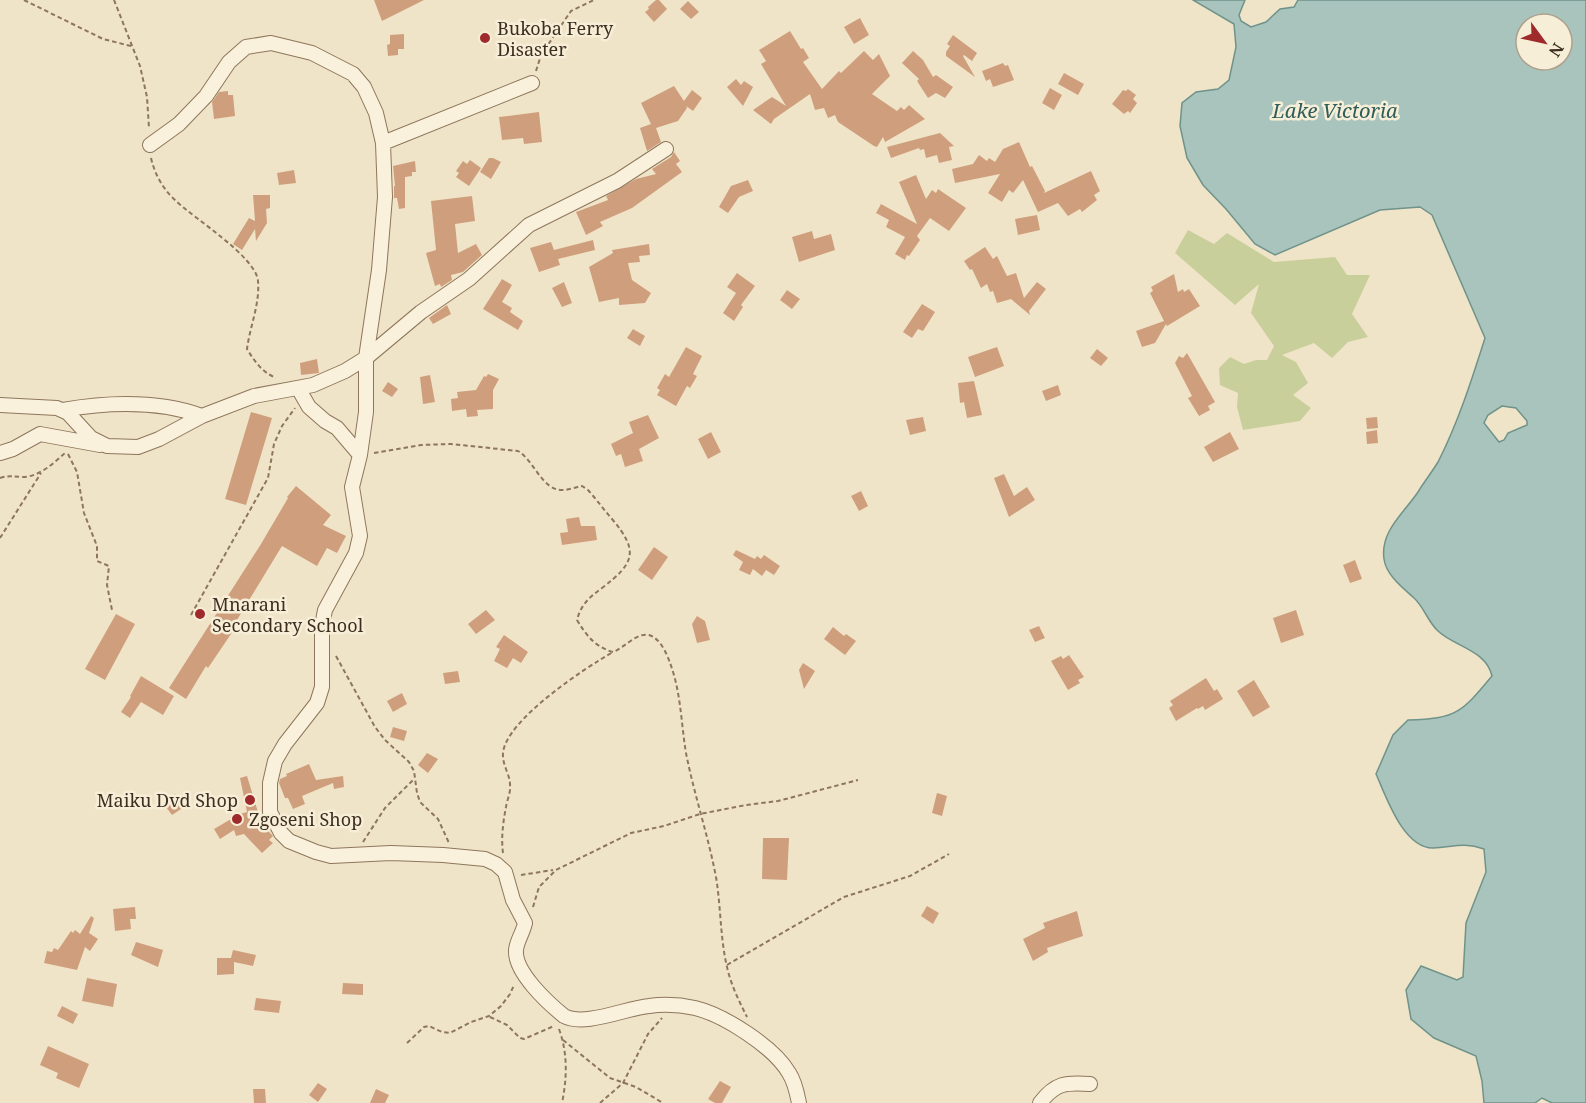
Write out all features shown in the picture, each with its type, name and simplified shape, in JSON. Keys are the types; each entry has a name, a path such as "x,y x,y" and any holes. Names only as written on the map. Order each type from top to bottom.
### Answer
{"street":[{"path":"150,146 178,124 206,96 228,62 246,47 271,43 312,53 353,74 364,87 376,113 383,143 384,197 380,270 366,358 366,412 360,455 352,487 360,536 356,553 325,610 322,626 322,687 317,703 285,744 275,761 270,783 270,812 281,833 299,847 331,856 391,853 454,856 485,859 496,864 505,872 513,900 525,923 517,943 516,961 522,971 559,1012 571,1020 584,1020 649,1006 675,1005 697,1009 720,1018 743,1031 781,1062 793,1080 799,1103"},
{"path":"383,143 532,83"},
{"path":"0,453 13,449 40,434 76,442 138,447 159,439 202,416 254,396 301,394 313,385 331,378 366,358 421,312 469,279 529,225 617,181 666,149"},
{"path":"301,394 316,414 344,435 360,455"},
{"path":"63,410 102,404 149,405 171,406 202,416"},
{"path":"0,405 50,406 63,410 73,417 91,438 107,446"},
{"path":"1040,1103 1057,1087 1069,1082 1090,1084"}],"path":[{"path":"24,0 103,39 132,46"},
{"path":"114,0 132,46 147,97 151,159 155,174 175,200 236,250 256,270 258,300 247,349 256,364 268,375 301,394 274,444 268,478 191,615"},
{"path":"532,83 541,55 571,11 594,0"},
{"path":"360,455 421,445 450,444 508,448 526,455 538,474 554,489 562,490 582,486 588,490 627,536 630,550 628,563 587,599 579,609 577,620 587,636 603,648 613,652"},
{"path":"0,538 43,471 67,451 77,472 84,513 97,546 97,561 109,566 107,585 112,610"},
{"path":"0,478 33,475 43,471"},
{"path":"503,857 504,821 511,784 504,764 503,752 509,734 516,725 586,668 641,635 648,635 657,640 665,651 676,679 685,747 716,877 720,926 727,965 737,998 750,1021"},
{"path":"337,656 375,727 385,740 409,762 420,802 438,819 454,856"},
{"path":"355,854 385,808 415,778"},
{"path":"505,872 520,875 556,870 631,833 700,814 778,801 858,780"},
{"path":"727,965 844,897 910,876 949,854"},
{"path":"525,923 533,909 539,887 556,870"},
{"path":"406,1043 424,1027 429,1026 450,1033 489,1016 510,994 515,981 516,961"},
{"path":"600,1103 623,1083 648,1035 675,1005"},
{"path":"489,1016 500,1020 524,1039 557,1024 563,1040 566,1081 562,1103"},
{"path":"563,1040 605,1074 636,1087 663,1103"}],"green space":[{"path":"1188,230 1214,244 1227,233 1274,262 1335,257 1347,275 1370,275 1352,314 1368,337 1348,342 1332,358 1314,343 1282,355 1296,362 1308,383 1293,395 1311,408 1300,421 1243,430 1237,407 1238,393 1220,385 1219,368 1230,357 1244,364 1256,360 1267,360 1274,346 1251,313 1259,284 1235,305 1175,253"}],"water":[{"name":"Lake Victoria","path":"1193,0 1245,0 1239,15 1241,21 1251,27 1266,22 1280,9 1294,7 1298,0 1586,0 1586,1103 1552,1103 1542,1098 1535,1103 1484,1103 1476,1056 1434,1038 1411,1019 1406,990 1421,966 1457,980 1463,977 1466,923 1486,872 1484,849 1464,845 1433,848 1422,846 1413,840 1397,819 1376,774 1393,735 1408,720 1438,718 1457,711 1473,698 1492,676 1483,660 1435,627 1417,602 1396,581 1385,565 1384,559 1389,531 1433,470 1452,432 1485,338 1432,215 1420,207 1380,210 1275,255 1255,244 1203,185 1187,158 1180,126 1182,103 1196,92 1218,89 1229,80 1236,47 1234,24","holes":["1502,406 1516,408 1527,421 1527,425 1508,433 1504,440 1499,442 1484,423 1488,415"]}],"building":[{"path":"374,0 424,0 382,21"},
{"path":"656,0 659,0 667,9 654,22 645,12"},
{"path":"688,1 699,12 691,19 680,9"},
{"path":"860,18 869,35 854,44 844,27"},
{"path":"790,31 809,58 803,62 822,89 839,71 841,73 864,51 873,60 879,54 890,76 872,94 897,111 901,107 904,110 909,105 925,119 885,142 883,137 877,147 838,122 835,115 828,118 824,108 815,110 810,94 774,119 771,124 753,110 772,97 786,106 761,64 766,61 759,50"},
{"path":"404,34 404,49 398,49 398,55 388,56 387,45 390,44 390,35"},
{"path":"953,35 977,53 972,61 963,56 975,77 946,56 950,46 947,44"},
{"path":"913,51 923,60 933,77 936,75 953,87 945,98 936,93 928,98 917,81 919,79 902,63"},
{"path":"1003,63 1005,66 1008,65 1014,80 993,87 990,79 986,81 982,71"},
{"path":"1064,73 1084,84 1078,95 1058,84"},
{"path":"736,79 741,85 744,81 753,87 743,106 727,87"},
{"path":"674,86 684,101 692,90 702,98 693,111 686,106 687,108 678,121 656,128 661,142 647,151 640,128 651,124 641,103"},
{"path":"1050,88 1062,95 1054,110 1042,103"},
{"path":"1128,89 1136,95 1133,99 1137,103 1130,113 1128,111 1124,114 1112,104 1123,90"},
{"path":"228,91 228,95 233,95 235,116 214,119 212,102 219,92"},
{"path":"539,112 542,142 524,144 523,138 502,140 499,117"},
{"path":"940,133 954,146 949,147 952,160 939,163 937,155 926,158 924,149 919,148 891,158 887,147"},
{"path":"1019,142 1044,193 1091,171 1100,191 1094,195 1097,200 1082,212 1080,209 1068,216 1058,203 1038,212 1023,180 1013,193 1009,190 1002,202 988,193 1000,174 955,183 952,169 973,164 979,155 987,161 989,158 995,162 1003,149"},
{"path":"674,152 680,161 676,164 682,172 632,208 600,222 603,226 586,235 576,212 608,200 606,196 636,179 656,174 652,169 671,157"},
{"path":"489,158 501,162 491,179 480,172"},
{"path":"470,160 481,168 469,186 456,177 459,173 456,171 463,161 467,164"},
{"path":"415,161 416,172 412,172 412,176 405,177 405,208 399,209 397,198 394,198 393,166"},
{"path":"294,170 296,183 279,185 277,173"},
{"path":"916,175 926,199 932,190 936,193 938,189 966,208 949,231 930,218 917,236 920,240 905,260 895,254 905,237 886,227 889,220 876,213 881,204 917,224 899,182"},
{"path":"748,180 753,191 739,197 728,213 719,207 731,186"},
{"path":"253,195 270,195 270,208 266,209 267,223 256,241 255,229 242,250 233,244 249,218 255,221"},
{"path":"472,196 475,221 455,224 458,253 476,244 482,255 463,272 451,275 452,280 441,287 440,284 435,286 426,253 436,250 431,201"},
{"path":"1037,215 1040,230 1018,235 1015,219"},
{"path":"812,231 814,239 831,234 835,250 799,262 792,237"},
{"path":"593,240 595,250 558,259 560,265 539,272 530,248 551,242 554,250"},
{"path":"649,244 650,255 639,256 640,262 628,263 632,280 651,293 645,303 619,305 619,298 599,302 589,267 613,253 612,250"},
{"path":"985,247 993,259 997,256 1007,276 1016,273 1024,298 1037,282 1046,289 1029,311 1030,315 1011,299 997,303 993,291 990,292 987,284 981,288 972,269 970,270 964,261"},
{"path":"737,273 755,286 741,305 743,307 734,321 723,313 736,293 727,287"},
{"path":"1174,274 1178,292 1189,289 1200,306 1167,326 1166,324 1155,343 1142,347 1136,331 1164,321 1150,293 1153,291 1151,287"},
{"path":"502,279 512,285 502,302 512,308 510,312 523,321 518,330 483,309"},
{"path":"564,282 572,303 562,307 552,288"},
{"path":"787,290 800,299 792,309 780,300"},
{"path":"922,304 935,312 923,331 918,329 912,338 903,332"},
{"path":"447,305 451,314 433,324 429,318"},
{"path":"633,329 645,336 640,346 627,338"},
{"path":"686,347 702,356 693,374 697,376 690,388 687,386 676,406 657,395 660,390 657,388 665,374 669,377"},
{"path":"997,347 1004,366 975,377 968,357"},
{"path":"1097,349 1108,358 1101,366 1090,358"},
{"path":"1187,353 1215,402 1208,406 1210,410 1199,416 1188,398 1192,396 1175,363 1179,356 1183,358"},
{"path":"317,359 319,373 301,375 300,363"},
{"path":"488,374 499,379 493,390 493,409 477,410 478,416 467,417 466,409 452,411 451,399 458,398 457,392 476,390 484,376"},
{"path":"430,375 435,402 423,404 420,377"},
{"path":"974,381 982,415 967,418 964,402 960,403 958,383"},
{"path":"388,382 398,389 392,397 382,391"},
{"path":"1058,385 1061,395 1046,401 1042,391"},
{"path":"251,412 272,418 246,505 225,499"},
{"path":"648,415 659,438 639,449 643,461 625,467 621,454 616,456 611,444 633,433 629,422"},
{"path":"923,417 926,431 910,435 906,420"},
{"path":"1377,417 1378,428 1367,429 1366,418"},
{"path":"1377,430 1378,443 1367,444 1366,432"},
{"path":"711,432 721,452 708,459 698,439"},
{"path":"1230,432 1239,449 1213,462 1204,447"},
{"path":"1004,474 1014,496 1027,487 1035,500 1009,517 994,478"},
{"path":"296,486 331,515 323,525 346,536 337,553 327,548 317,566 282,546 237,620 239,622 208,668 206,666 186,699 169,688"},
{"path":"861,491 868,506 859,511 851,496"},
{"path":"579,517 581,526 595,526 597,540 562,545 560,533 568,532 566,519"},
{"path":"654,547 668,557 652,580 638,570"},
{"path":"736,550 755,559 757,556 761,559 764,555 780,566 774,575 766,570 762,576 753,569 750,575 739,570 743,562 733,555"},
{"path":"1355,560 1362,579 1350,583 1343,565"},
{"path":"486,610 495,620 476,634 468,624"},
{"path":"1296,610 1304,635 1281,643 1273,618"},
{"path":"116,614 135,624 105,680 85,669"},
{"path":"697,616 705,621 710,640 697,643 692,624"},
{"path":"1039,626 1045,638 1035,642 1029,630"},
{"path":"833,627 844,636 846,634 856,641 845,655 824,639"},
{"path":"504,635 528,652 521,663 513,658 507,668 494,661 500,649 496,647"},
{"path":"1069,655 1084,677 1078,680 1080,683 1068,690 1051,661 1061,656 1063,659"},
{"path":"803,663 815,671 804,689 799,670"},
{"path":"458,671 460,682 445,684 443,673"},
{"path":"141,676 174,696 163,715 141,702 130,718 121,712"},
{"path":"1206,678 1214,691 1217,689 1223,699 1205,710 1203,706 1197,708 1176,721 1169,708 1173,705 1170,701"},
{"path":"1254,680 1270,707 1253,717 1237,691"},
{"path":"402,693 407,704 393,712 387,701"},
{"path":"393,727 407,731 404,741 390,737"},
{"path":"427,753 438,759 428,773 418,765"},
{"path":"309,764 316,780 343,776 344,787 334,789 333,783 302,796 305,804 293,809 288,798 285,798 279,783 280,779"},
{"path":"247,776 258,812 252,814 273,836 269,840 273,843 262,853 244,834 236,836 234,830 220,839 214,829 231,819 230,817 247,812 240,778"},
{"path":"937,793 947,796 942,816 932,813"},
{"path":"175,794 184,807 172,815 163,803"},
{"path":"763,838 789,838 787,880 762,879"},
{"path":"927,906 939,913 933,924 921,916"},
{"path":"135,907 136,919 130,919 131,929 115,931 113,909"},
{"path":"1077,911 1083,936 1047,948 1048,952 1033,961 1023,939 1045,928 1043,923"},
{"path":"91,916 94,918 89,933 98,939 90,951 85,947 77,970 44,963 47,951 52,952 54,948 58,950 71,931 73,933 75,930 80,934"},
{"path":"136,942 163,950 158,967 131,955"},
{"path":"233,950 256,955 253,966 234,962 234,974 217,975 217,958 231,958"},
{"path":"87,978 117,984 113,1007 82,1001"},
{"path":"343,983 363,984 363,995 342,994"},
{"path":"256,998 281,1001 279,1013 254,1010"},
{"path":"62,1006 78,1014 73,1024 57,1016"},
{"path":"48,1046 89,1064 79,1088 56,1078 58,1073 40,1065"},
{"path":"720,1081 731,1087 722,1103 715,1103 708,1099"},
{"path":"318,1083 327,1089 318,1102 309,1095"},
{"path":"253,1089 265,1089 266,1103 254,1103"},
{"path":"376,1089 389,1095 385,1103 370,1103"}],"place":[{"name":"Bukoba Ferry Disaster","path":"485,38"},
{"name":"Mnarani Secondary School","path":"200,614"},
{"name":"Maiku Dvd Shop","path":"250,800"},
{"name":"Zgoseni Shop","path":"237,819"}]}
